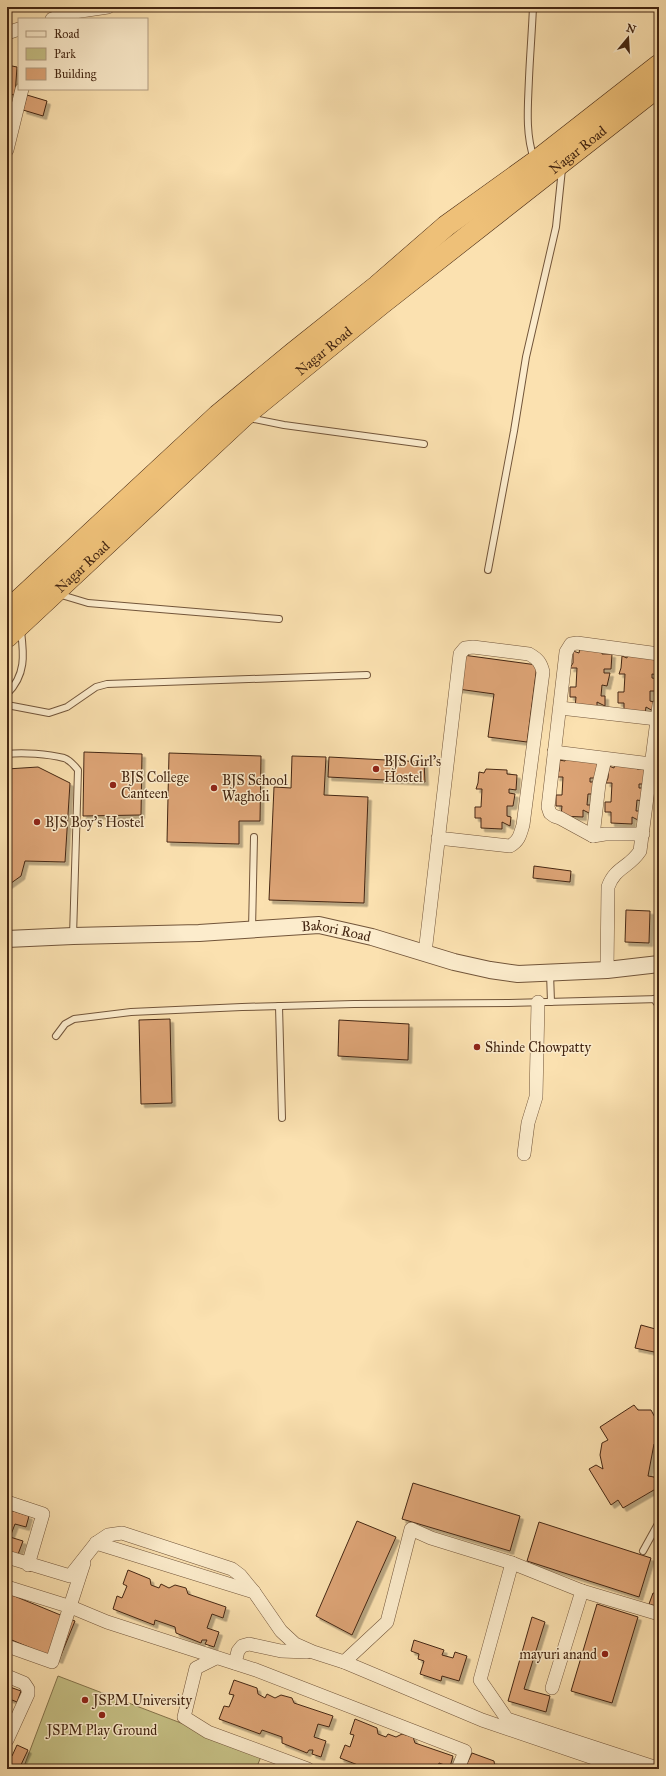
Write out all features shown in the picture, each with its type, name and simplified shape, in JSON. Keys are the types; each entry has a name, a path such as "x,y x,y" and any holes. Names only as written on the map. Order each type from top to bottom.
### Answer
{"highway":[{"name":"Nagar Road","path":"11,625 218,415 292,353 377,286 446,226 535,162 659,65"},
{"name":"Nagar Road","path":"11,625 55,592 244,416 350,328 654,93"}],"street":[{"path":"55,18 74,12 108,7"},
{"path":"7,33 18,29"},
{"path":"7,150 22,90"},
{"path":"643,834 605,834 594,836 554,816 550,813 548,807 566,652 572,644 659,654"},
{"path":"425,953 438,838 460,654 465,648 473,647 529,654 536,658 541,664 543,672 523,825 520,836 516,842 510,846 438,838"},
{"path":"607,970 608,887 611,878 618,870 634,860 640,851 659,705"},
{"path":"560,708 657,718"},
{"path":"554,752 652,764"},
{"path":"594,836 599,784 605,759"},
{"name":"Bakori Road","path":"7,939 199,933 319,925 372,937 490,970 518,974 607,970 659,964"},
{"path":"524,1154 528,1123 536,1097 538,1002"},
{"path":"7,1502 43,1514 28,1564"},
{"path":"344,1662 387,1622 411,1529 431,1538 512,1563 582,1591 659,1614"},
{"path":"7,1558 70,1576 96,1543 108,1535 122,1534 232,1569 240,1575 254,1592 281,1631 295,1644 313,1652 344,1662 482,1720 626,1769"},
{"path":"96,1543 254,1592"},
{"path":"7,1646 52,1662 71,1607 86,1555"},
{"path":"512,1563 480,1680 507,1719 654,1767"},
{"path":"7,1587 71,1607 107,1622 235,1663 465,1751 458,1769"},
{"path":"552,1688 582,1591"},
{"path":"235,1663 238,1651 242,1646 249,1644 281,1651 313,1652"},
{"path":"216,1658 196,1668 184,1717 208,1732 308,1769"},
{"path":"7,1676 24,1683 28,1689 25,1701 7,1740"}],"lane":[{"path":"533,7 528,102 528,134 530,148 535,162"},
{"path":"488,570 526,357 556,227 563,162"},
{"path":"244,416 284,426 424,444"},
{"path":"55,592 88,603 279,619"},
{"path":"7,694 20,677 24,658 11,625"},
{"path":"7,705 49,713 67,707 96,687 107,684 367,675"},
{"path":"7,754 19,752 65,759 73,764 78,770 73,936"},
{"path":"252,929 254,837"},
{"path":"550,973 551,1002"},
{"path":"56,1036 65,1024 82,1017 131,1012 279,1006 657,999 659,1006"},
{"path":"279,1006 282,1118"},
{"path":"643,1551 659,1522"}],"green space":[{"name":"JSPM Play Ground","path":"58,1676 262,1754 256,1769 23,1769"}],"building":[{"path":"7,65 17,67 15,95 7,94"},
{"path":"27,95 47,101 43,116 23,110"},
{"path":"580,648 602,649 602,654 612,654 611,669 604,669 604,673 610,673 607,686 602,685 601,696 605,696 605,706 597,702 597,708 575,708 576,697 570,697 570,687 576,687 577,668 570,668 573,663 573,651 579,653"},
{"path":"628,653 659,660 659,675 652,674 652,678 658,679 656,691 650,691 650,701 654,702 653,711 646,707 645,714 624,713 624,703 618,703 618,692 624,692 625,674 619,674 622,656 627,658"},
{"path":"463,655 537,665 527,742 488,737 494,694 458,689"},
{"name":"BJS College Canteen","path":"84,752 142,754 141,815 83,816"},
{"name":"BJS School Wagholi","path":"169,753 261,756 260,821 239,821 239,844 167,842"},
{"path":"292,756 326,757 324,795 368,797 364,903 269,900 274,787 291,788"},
{"name":"BJS Girl's Hostel","path":"329,757 424,762 425,782 328,777"},
{"path":"566,757 598,763 597,778 590,778 590,782 596,782 593,794 588,794 587,805 591,805 591,814 583,810 583,817 561,816 562,806 556,806 556,795 562,795 563,777 556,777 559,771 559,760 565,761"},
{"path":"615,763 637,764 637,769 647,769 646,784 639,784 639,788 645,788 642,801 637,800 636,811 641,811 640,821 632,817 632,824 611,823 611,812 605,812 605,802 611,802 612,783 606,783 609,766 614,768"},
{"name":"BJS Boy's Hostel","path":"38,767 70,783 65,862 25,861 21,876 7,886 7,769"},
{"path":"486,769 507,770 507,774 517,775 516,790 509,789 509,793 515,794 513,806 507,806 507,816 511,817 510,826 502,822 502,829 481,828 481,818 475,818 475,807 481,807 482,789 476,789 479,772 484,773"},
{"path":"534,866 571,871 570,882 533,878"},
{"path":"626,910 650,911 649,943 625,942"},
{"path":"170,1019 172,1103 141,1104 139,1020"},
{"path":"339,1020 409,1024 408,1060 338,1056"},
{"path":"641,1325 659,1330 659,1353 635,1348"},
{"path":"634,1405 638,1410 651,1410 659,1425 659,1445 654,1444 648,1476 654,1477 659,1487 623,1508 618,1500 611,1505 589,1469 596,1465 603,1469 600,1455 602,1443 608,1440 600,1427"},
{"path":"413,1483 520,1516 510,1551 402,1519"},
{"path":"7,1509 29,1516 26,1527 15,1524 10,1537 23,1541 17,1557 8,1554 10,1550 7,1550"},
{"path":"357,1521 396,1537 352,1635 316,1616"},
{"path":"539,1522 651,1558 639,1597 527,1561"},
{"path":"128,1570 150,1579 151,1585 159,1588 161,1584 169,1588 175,1585 186,1588 188,1594 226,1607 223,1618 212,1614 207,1628 219,1632 214,1647 205,1644 207,1640 202,1640 201,1643 176,1633 175,1627 155,1620 154,1625 113,1609 117,1596 122,1598 127,1586 123,1584"},
{"path":"7,1593 75,1621 59,1660 7,1638"},
{"path":"653,1593 659,1594 659,1607 649,1604"},
{"name":"mayuri anand","path":"597,1604 638,1617 612,1703 571,1691"},
{"path":"532,1617 545,1622 524,1689 550,1696 546,1712 508,1701"},
{"path":"414,1640 444,1650 442,1655 453,1658 455,1652 467,1656 459,1681 442,1676 441,1681 420,1674 424,1661 418,1659 419,1654 411,1651"},
{"path":"234,1680 257,1688 258,1694 265,1698 267,1694 275,1698 281,1695 292,1698 294,1703 333,1716 329,1727 318,1724 314,1737 326,1741 321,1757 312,1754 313,1750 309,1750 307,1753 282,1743 282,1737 262,1730 260,1734 219,1719 224,1706 229,1707 234,1695 229,1694"},
{"path":"7,1686 21,1691 17,1702 7,1698"},
{"path":"355,1719 377,1728 378,1734 386,1737 388,1734 396,1737 402,1734 413,1737 415,1743 453,1756 450,1767 439,1763 437,1769 368,1769 340,1758 345,1745 350,1747 354,1735 350,1734"},
{"path":"17,1745 28,1750 19,1769 7,1769 7,1755 12,1756"},
{"path":"472,1753 494,1761 495,1767 500,1769 470,1769 466,1766"}],"place":[{"name":"BJS Girl's Hostel","path":"376,769"},
{"name":"BJS College Canteen","path":"113,785"},
{"name":"BJS School Wagholi","path":"214,788"},
{"name":"BJS Boy's Hostel","path":"37,822"},
{"name":"Shinde Chowpatty","path":"477,1047"},
{"name":"mayuri anand","path":"605,1654"},
{"name":"JSPM University","path":"85,1700"},
{"name":"JSPM Play Ground","path":"102,1715"}]}
